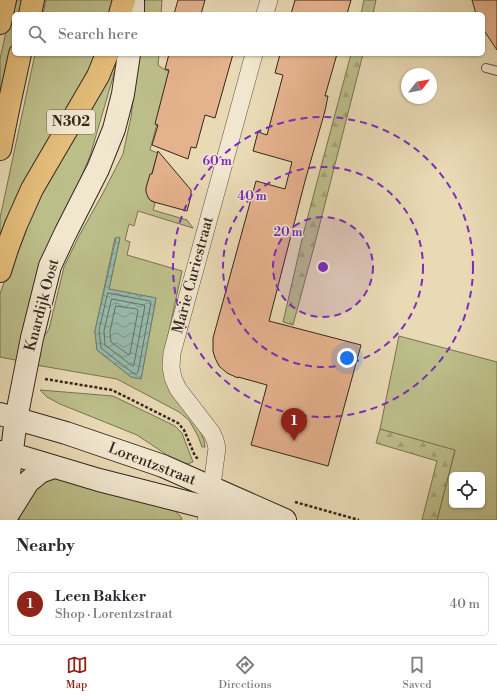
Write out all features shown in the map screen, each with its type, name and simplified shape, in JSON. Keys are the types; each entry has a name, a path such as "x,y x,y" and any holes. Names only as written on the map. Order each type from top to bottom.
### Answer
{"main road":[{"path":"0,23 5,0"},
{"path":"30,12 33,0"},
{"path":"121,12 124,0"},
{"path":"0,149 20,56"},
{"name":"N302","path":"0,271 14,231 32,189 98,76 106,56"}],"street":[{"path":"133,0 133,12"},
{"path":"266,12 269,0"},
{"name":"Knardijk Oost","path":"4,520 8,417 32,338 50,266 98,169 114,129 123,94 129,56"},
{"name":"Marie Curiestraat","path":"210,496 217,448 215,440 212,433 178,389 173,378 171,367 172,353 253,56"},
{"name":"Lorentzstraat","path":"8,417 66,433 163,466 210,496 266,520"},
{"name":"Lorentzstraat","path":"6,453 99,480 210,496 285,520"},
{"path":"4,520 28,482 40,472 54,467"}],"lane":[{"path":"486,68 497,71"}],"path":[{"path":"44,379 112,390 178,423 184,430 195,456 199,461 210,496"}],"green space":[{"path":"13,0 23,0 20,12 12,12 12,49 0,102 0,59"},
{"path":"46,0 116,0 113,12 43,12"},
{"path":"145,0 162,0 161,12 143,12"},
{"path":"364,0 376,0 373,12 361,12"},
{"path":"35,56 101,56 0,254 0,218"},
{"path":"117,56 116,67 90,156 58,233 20,361 0,357 0,294 28,214"},
{"path":"139,56 159,56 158,65 171,72 150,150 158,153 147,189 150,200 155,203 153,210 187,220 193,228 138,211 134,226 129,224 125,240 130,242 127,255 182,271 164,354 201,433 205,447 202,447 189,420 179,412 117,379 36,365 37,347 49,329 64,267 123,154 131,117","holes":["115,238 120,238 109,289 156,298 141,379 131,377 97,350 95,331"]},
{"path":"350,56 362,56 293,325 283,322 304,231"},
{"path":"399,336 497,362 497,520 437,520 449,474 449,508 485,508 485,472 450,472 455,451 380,429"},
{"path":"40,390 113,396 175,426 182,433 193,462 187,464 176,461 137,435 60,404 47,397"},
{"path":"380,429 455,450 437,520 422,520 437,461 376,443"},
{"path":"53,477 170,505 182,520 19,520 22,503 28,491"}],"water":[{"path":"120,237 109,289 156,298 141,379 131,377 97,350 95,331 116,238"}],"building":[{"path":"178,0 205,0 202,12 175,12"},
{"path":"295,0 351,0 348,12 292,12"},
{"path":"472,0 497,0 497,50 485,32 485,12 475,12"},
{"path":"168,56 232,56 215,118 205,115 196,148 191,147 188,159 152,145 158,125 155,124 169,70 165,69"},
{"path":"279,56 336,56 325,96 328,96 325,111 305,181 269,321 361,345 328,466 251,445 267,385 238,378 227,373 219,366 213,351 213,338 256,181 285,189 292,162 253,151 258,132 267,135 283,75 275,73"},
{"path":"158,151 191,190 187,211 154,202 148,197 146,188 150,174 152,174"}],"place":[{"name":"Leen Bakker","path":"294,441"}]}
